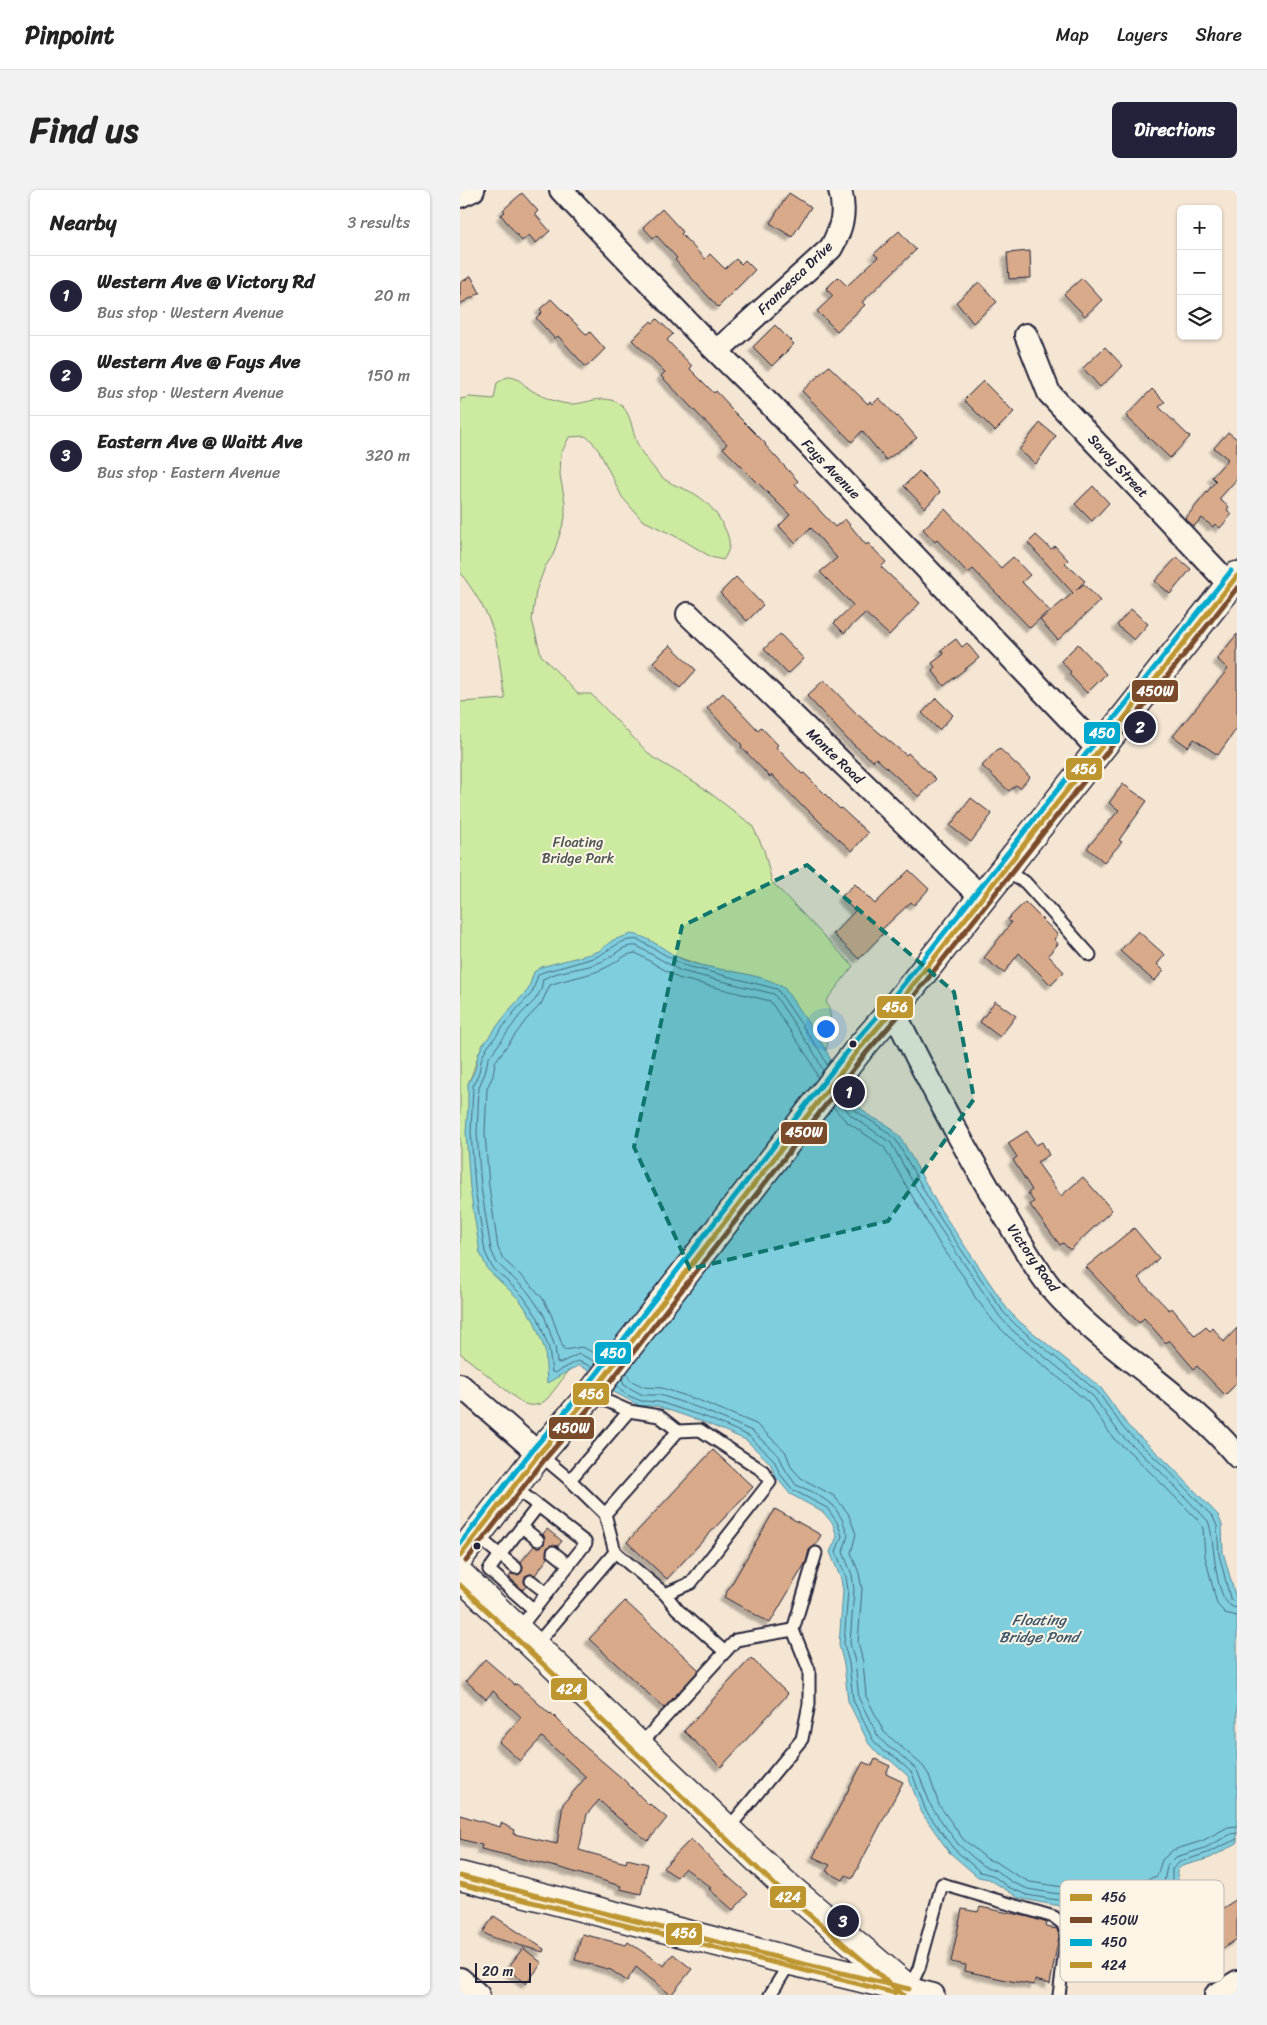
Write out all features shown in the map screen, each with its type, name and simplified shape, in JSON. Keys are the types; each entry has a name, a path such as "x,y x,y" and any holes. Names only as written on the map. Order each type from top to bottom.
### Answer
{"main road":[{"path":"468,1546 540,1454 594,1390 860,1048 893,1010 1233,581"},
{"path":"460,1575 529,1629 639,1746 782,1882 919,1993"},
{"path":"460,1876 919,1993"}],"street":[{"path":"460,196 473,190"},
{"name":"Fays Avenue","path":"562,190 716,352 770,404 1099,750"},
{"name":"Francesca Drive","path":"716,352 831,248 840,232 844,218 840,190"},
{"name":"Savoy Street","path":"1026,335 1049,393 1233,581"},
{"name":"Monte Road","path":"688,614 982,898"},
{"name":"Victory Road","path":"893,1010 934,1091 988,1188 1034,1264 1052,1289 1097,1332 1196,1414 1237,1456"},
{"path":"460,1385 540,1454"},
{"path":"460,1979 478,1995"},
{"path":"1216,1995 1237,1982"}],"lane":[{"path":"1003,871 1025,882 1090,955"},
{"path":"594,1390 629,1411 659,1416 678,1431 700,1430 763,1471 770,1482 691,1583 665,1594"},
{"path":"570,1480 629,1411"},
{"path":"605,1514 678,1431"},
{"path":"540,1454 605,1514 615,1552 665,1594 677,1609 725,1652"},
{"path":"514,1487 586,1543 547,1593 529,1629"},
{"path":"529,1629 489,1570 538,1506"},
{"path":"522,1527 538,1540"},
{"path":"468,1546 500,1555 516,1568"},
{"path":"553,1552 569,1566"},
{"path":"529,1629 615,1552"},
{"path":"727,1830 802,1739 809,1704 809,1670 793,1630 816,1553"},
{"path":"531,1581 547,1593"},
{"path":"639,1746 736,1640 793,1630"},
{"path":"919,1993 919,1968 942,1884 1054,1917 1060,1922"},
{"path":"770,1995 791,1961"},
{"path":"1059,1995 1061,1982"}],"highlighted area":[{"path":"807,865 954,992 974,1099 888,1221 690,1269 634,1147 682,926"}],"green space":[{"name":"Floating Bridge Park","path":"507,377 516,379 536,393 558,402 575,404 606,399 618,403 629,417 636,441 647,460 663,478 701,498 715,512 727,533 729,541 729,549 723,560 711,557 683,540 642,520 622,497 599,451 591,440 585,436 569,437 561,454 560,475 565,502 565,518 553,555 545,567 536,591 532,620 541,655 578,694 591,694 652,757 698,784 752,825 764,850 772,882 853,966 826,1001 831,1019 826,1050 798,1011 754,977 707,967 674,956 520,999 482,1046 468,1084 582,1354 548,1398 542,1403 533,1405 522,1403 460,1353 460,702 505,699 505,696 493,630 483,607 460,572 460,399 470,397 494,399 497,383"}],"water":[{"name":"Floating Bridge Pond","path":"632,934 646,938 684,960 695,964 751,975 776,983 785,989 826,1050 847,1094 868,1115 889,1126 901,1138 940,1209 1008,1310 1101,1388 1128,1426 1168,1463 1218,1515 1222,1525 1223,1552 1237,1602 1237,1843 1210,1858 1182,1866 1177,1870 1178,1880 1060,1880 1060,1906 1019,1898 989,1879 978,1877 949,1852 922,1813 908,1776 890,1760 879,1755 869,1744 848,1701 844,1664 839,1645 843,1591 841,1579 830,1552 837,1537 833,1524 823,1512 790,1494 776,1477 770,1463 746,1440 706,1423 657,1406 640,1406 614,1392 611,1384 579,1365 547,1383 545,1350 534,1321 519,1299 488,1270 480,1253 470,1188 466,1132 468,1084 475,1070 482,1046 511,1008 528,990 534,972 541,967 599,951 613,940"}],"building":[{"path":"522,193 538,211 535,214 550,231 536,243 529,235 522,241 501,215 505,212 503,210"},
{"path":"789,193 811,207 792,237 770,223"},
{"path":"662,209 683,232 681,234 705,259 710,254 725,269 736,259 741,264 745,260 755,270 718,307 675,260 677,258 656,235 653,238 643,227"},
{"path":"899,231 916,250 862,302 865,305 837,331 817,311 833,296 826,289 838,277 847,286 878,257 874,254"},
{"path":"1030,251 1031,278 1009,279 1007,253"},
{"path":"471,276 480,293 460,304 460,283"},
{"path":"1082,278 1102,300 1085,316 1064,294"},
{"path":"979,282 997,302 973,323 956,302"},
{"path":"551,299 587,335 590,332 605,349 586,367 558,336 555,339 536,318 542,312 540,309"},
{"path":"657,319 673,334 667,340 692,366 690,369 714,393 716,391 728,406 766,444 798,481 795,484 835,527 845,519 866,545 868,543 886,562 881,567 920,603 889,635 865,613 844,633 834,623 853,605 820,572 837,558 811,528 795,543 779,526 790,515 723,448 727,444 661,376 665,372 632,340 651,321 653,323"},
{"path":"775,325 794,344 772,366 753,347"},
{"path":"1105,347 1123,366 1100,387 1083,368"},
{"path":"829,366 868,404 870,401 873,404 879,398 917,438 886,460 862,431 852,442 802,391"},
{"path":"983,381 1014,412 995,431 964,400"},
{"path":"1152,389 1165,402 1159,407 1190,437 1170,458 1126,416"},
{"path":"1040,423 1056,436 1036,464 1019,450"},
{"path":"1228,432 1237,439 1237,479 1219,499 1229,507 1227,510 1232,514 1220,528 1215,524 1213,527 1202,518 1194,526 1185,519 1216,481 1212,477 1228,459 1214,448"},
{"path":"919,471 940,492 925,508 904,486"},
{"path":"1093,486 1109,503 1092,521 1075,504"},
{"path":"945,509 1001,568 1013,557 1030,575 1022,582 1049,610 1030,628 973,569 968,573 937,540 935,542 923,529"},
{"path":"1036,535 1051,549 1055,546 1068,560 1065,563 1085,581 1076,590 1084,584 1100,601 1058,640 1040,620 1073,593 1028,543"},
{"path":"1177,557 1191,569 1170,594 1155,581"},
{"path":"736,577 763,605 747,621 720,593"},
{"path":"1131,609 1148,624 1134,640 1117,625"},
{"path":"780,634 804,659 788,674 764,649"},
{"path":"1237,634 1237,728 1218,755 1194,739 1188,747 1173,736 1228,669 1217,659"},
{"path":"956,639 962,647 967,643 979,658 944,686 932,670 935,667 932,663 944,654 941,650"},
{"path":"1078,644 1106,674 1087,693 1069,674 1071,672 1061,661"},
{"path":"670,645 696,670 680,688 653,662"},
{"path":"824,680 857,714 906,755 908,753 936,779 919,797 876,758 873,761 847,739 807,696"},
{"path":"723,693 758,730 761,727 778,745 776,747 802,774 804,773 840,809 868,833 852,851 802,806 772,775 770,777 707,708"},
{"path":"936,698 953,715 939,730 922,713"},
{"path":"999,748 1030,777 1020,788 1016,785 1009,791 982,766"},
{"path":"1123,784 1147,801 1119,840 1122,842 1104,862 1087,848 1119,810 1109,803"},
{"path":"971,798 992,814 971,842 950,826"},
{"path":"909,870 929,889 914,905 911,902 880,931 883,934 859,959 833,934 855,911 841,897 855,884 875,904"},
{"path":"1025,902 1058,935 1054,939 1058,944 1048,955 1064,972 1051,985 1019,953 1004,973 984,958 1011,923 1008,919"},
{"path":"1138,931 1165,955 1157,964 1164,971 1154,981 1120,951"},
{"path":"995,1001 1016,1016 1000,1037 980,1022"},
{"path":"1027,1131 1036,1145 1042,1142 1049,1155 1037,1162 1061,1196 1083,1177 1112,1210 1070,1250 1063,1243 1060,1245 1030,1205 1034,1202 1028,1193 1032,1190 1013,1160 1017,1157 1008,1143"},
{"path":"1134,1228 1159,1258 1138,1278 1169,1310 1172,1308 1195,1336 1206,1327 1210,1331 1213,1328 1224,1342 1237,1328 1237,1383 1225,1395 1197,1366 1194,1369 1169,1340 1166,1343 1144,1318 1139,1323 1086,1267"},
{"path":"713,1450 753,1487 667,1579 627,1542"},
{"path":"775,1509 821,1535 815,1546 809,1550 806,1562 770,1623 724,1597"},
{"path":"547,1529 562,1541 558,1546 551,1545 547,1548 546,1554 548,1558 535,1575 525,1576 526,1586 523,1590 509,1577 511,1574 518,1575 522,1572 523,1566 521,1562 534,1546 540,1547 544,1544 545,1538 543,1534"},
{"path":"625,1601 699,1670 664,1708 589,1639"},
{"path":"751,1658 788,1694 721,1767 684,1731"},
{"path":"485,1659 551,1713 649,1805 667,1818 648,1841 599,1800 587,1814 579,1850 626,1863 627,1859 648,1864 641,1894 620,1889 621,1886 564,1869 481,1849 482,1845 460,1839 460,1815 500,1827 501,1823 515,1830 514,1834 557,1844 563,1804 586,1777 542,1737 520,1761 499,1742 521,1717 493,1691 486,1699 466,1681"},
{"path":"875,1759 890,1766 886,1774 903,1782 852,1879 846,1875 843,1880 826,1871 830,1865 813,1857 863,1762 872,1766"},
{"path":"691,1839 724,1873 748,1894 733,1910 709,1889 711,1888 685,1868 677,1877 663,1868"},
{"path":"1237,1899 1237,1939 1224,1948 1224,1916 1224,1907"},
{"path":"980,1907 1029,1917 1047,1923 1046,1927 1057,1929 1059,1936 1050,1984 1035,1980 1034,1985 965,1971 966,1965 951,1962 962,1909 978,1912"},
{"path":"494,1916 544,1949 543,1952 491,1937 483,1932"},
{"path":"582,1934 626,1945 628,1942 664,1966 673,1954 692,1969 671,1995 636,1967 627,1981 611,1970 575,1960"},
{"path":"523,1948 542,1963 526,1984 507,1969"}],"transit line":[{"name":"450","path":"460,1544 533,1449 585,1389 854,1043 887,1005 1231,571"},
{"name":"456","path":"460,1556 539,1454 591,1394 860,1048 893,1010 1237,576"},
{"name":"450W","path":"466,1561 545,1459 597,1399 866,1053 899,1015 1237,588"},
{"name":"424","path":"460,1585 777,1887 903,1995"},
{"name":"456","path":"460,1876 791,1961 909,1989"},
{"name":"424","path":"460,1884 895,1993"}],"place":[{"name":"Western Ave @ Fays Ave","path":"1140,727"},
{"name":"Western Ave @ Victory Rd","path":"849,1092"},
{"name":"Eastern Ave @ Waitt Ave","path":"843,1921"}]}
